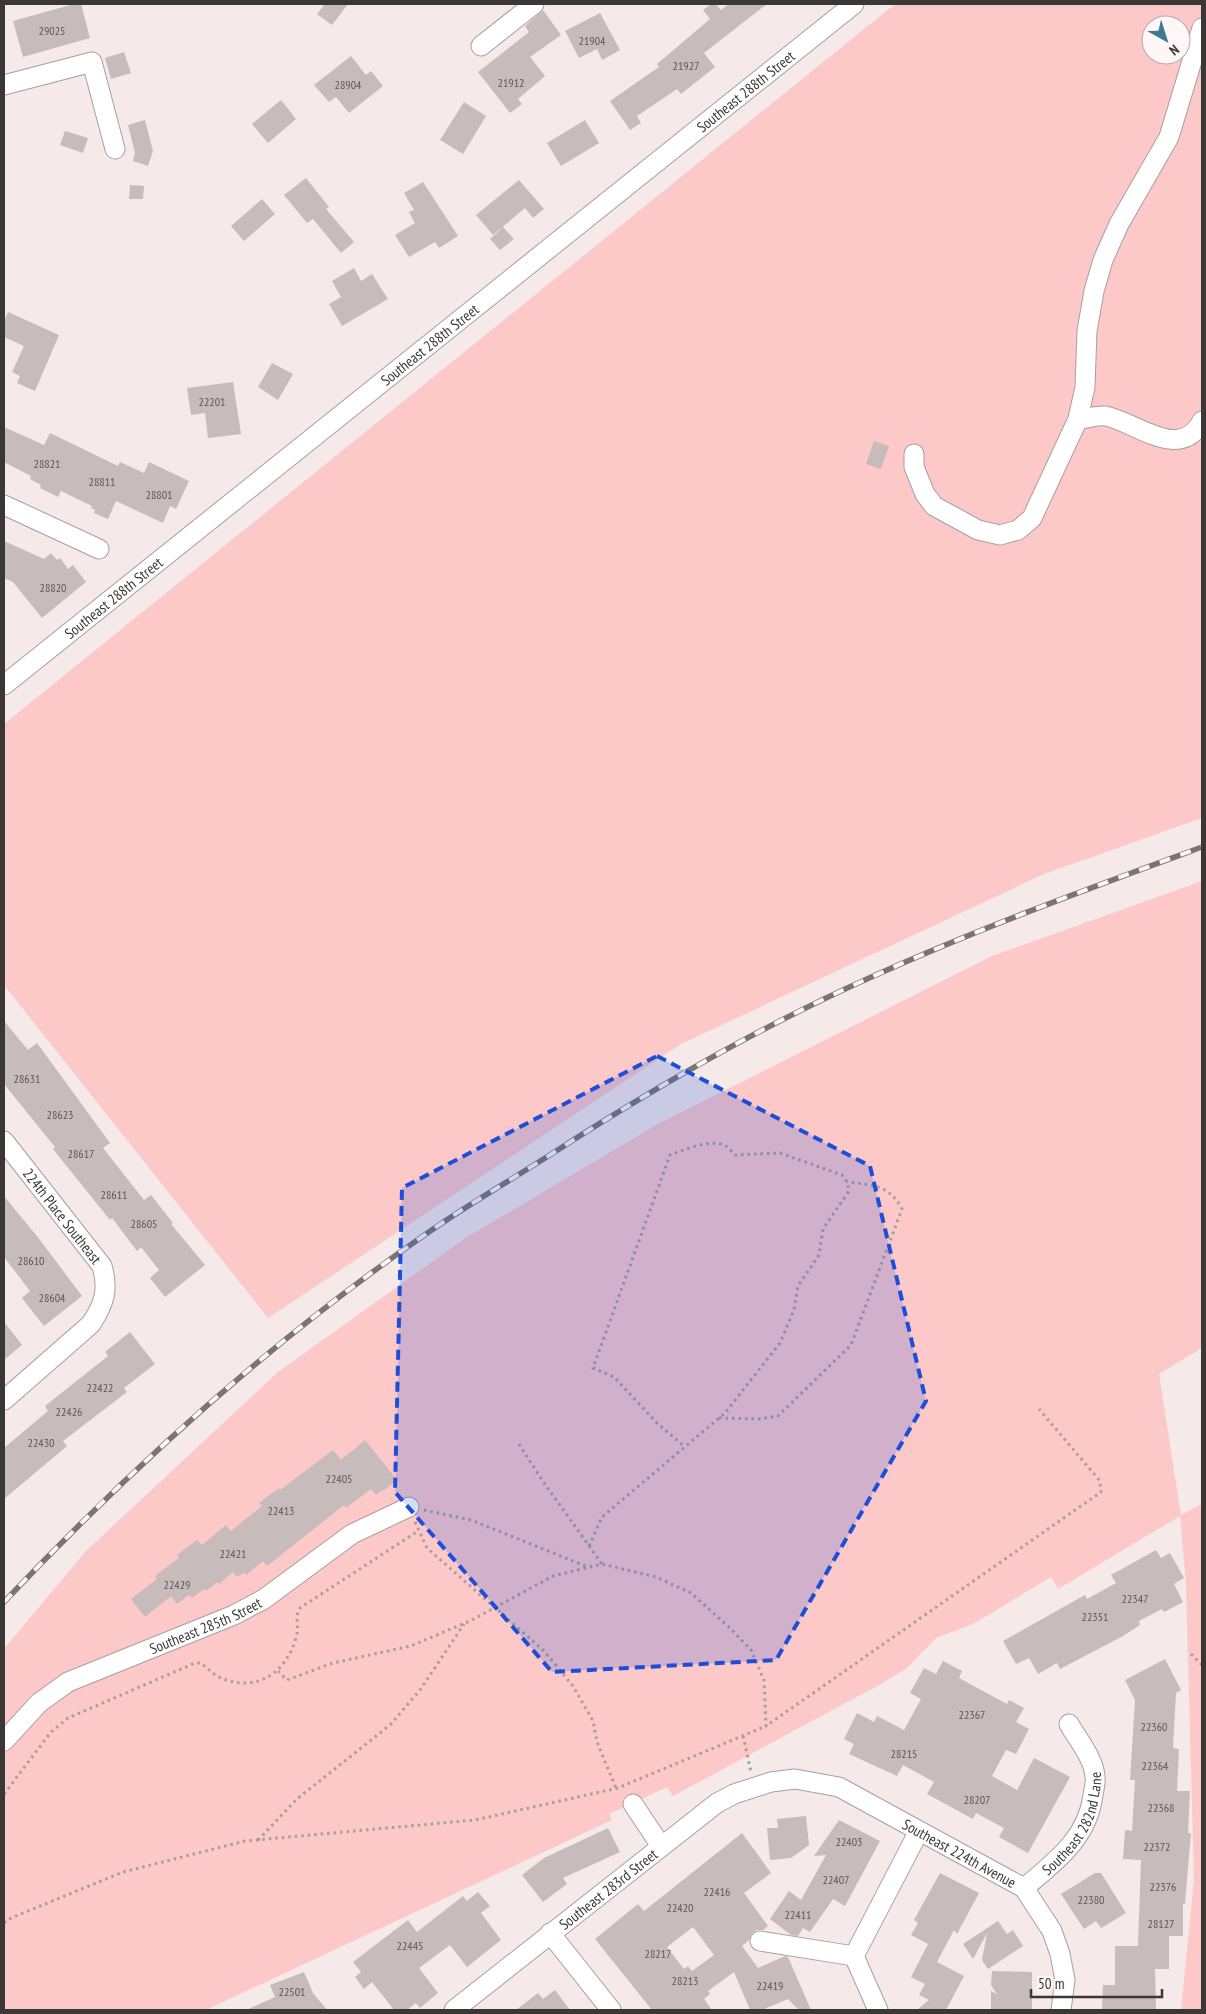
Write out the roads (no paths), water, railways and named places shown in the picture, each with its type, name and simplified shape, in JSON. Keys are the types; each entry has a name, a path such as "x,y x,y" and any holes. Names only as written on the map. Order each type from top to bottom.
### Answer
{"street":[{"path":"481,46 534,4"},
{"name":"Southeast 288th Street","path":"4,685 854,4"},
{"path":"914,454 914,467 925,494 934,506 978,530 1000,535 1018,530 1032,518 1078,419 1085,387 1087,331 1094,291 1103,260 1118,224 1169,137 1202,28"},
{"path":"4,85 92,62 115,149"},
{"path":"1078,419 1104,416 1167,440 1179,440 1192,435 1202,421"},
{"path":"4,504 99,549"},
{"name":"224th Place Southeast","path":"4,1141 102,1266 106,1279 106,1296 102,1308 91,1324 4,1400"},
{"name":"Southeast 285th Street","path":"4,1740 39,1703 68,1682 241,1611 264,1599 352,1534 409,1507"},
{"name":"Southeast 282nd Lane","path":"1024,1888 1058,1860 1075,1841 1092,1808 1095,1776 1090,1759 1069,1724"},
{"name":"Southeast 224th Avenue","path":"763,1784 795,1779 839,1787 1024,1888 1052,1931 1060,1954 1065,1980 1061,2010"},
{"name":"Southeast 283rd Street","path":"454,2010 717,1803 763,1784"},
{"path":"633,1804 661,1846"},
{"path":"854,1956 919,1831"},
{"path":"550,1933 611,2010"},
{"path":"760,1941 854,1956"},
{"path":"854,1956 878,2010"}],"railway":[{"path":"4,1602 102,1502 205,1407 259,1361 369,1275 473,1203 668,1082 746,1038 826,998 992,926 1202,847"}]}
